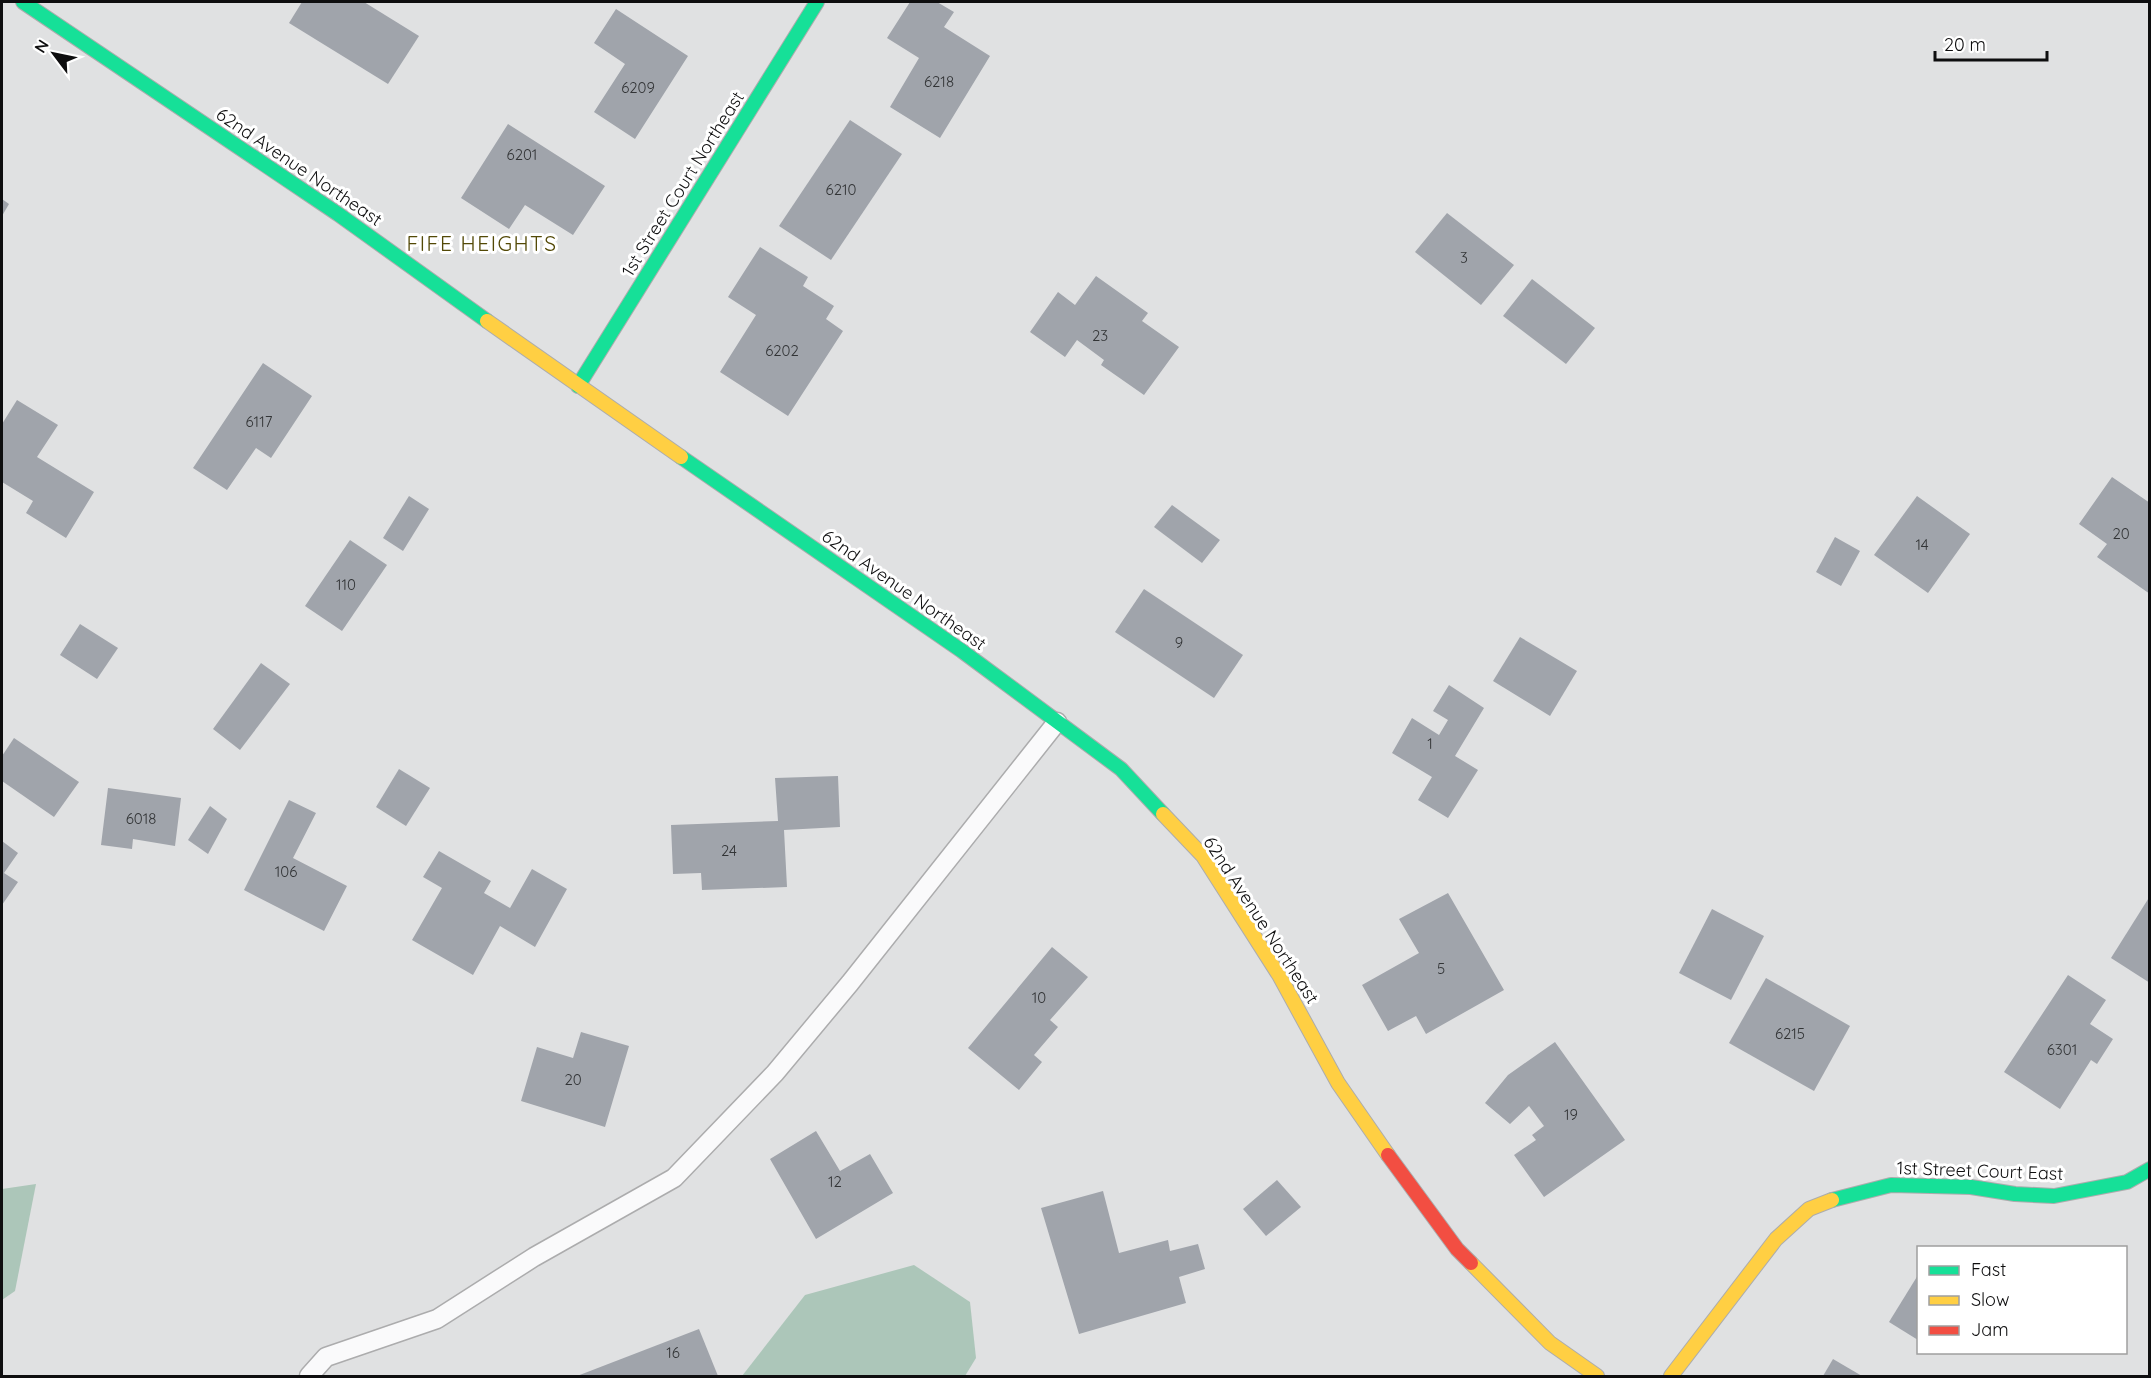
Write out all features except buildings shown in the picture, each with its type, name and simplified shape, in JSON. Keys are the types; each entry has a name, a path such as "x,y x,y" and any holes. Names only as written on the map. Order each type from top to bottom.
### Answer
{"street":[{"name":"62nd Avenue Northeast","path":"23,2 338,214 578,386 962,651 1121,769 1203,856 1279,975 1338,1083 1414,1193 1457,1249 1551,1343 1597,1377"},
{"name":"1st Street Court Northeast","path":"578,386 818,2"},
{"name":"1st Street Court East","path":"1671,1377 1776,1239 1809,1209 1838,1198 1891,1185 1971,1187 2015,1194 2054,1196 2127,1182 2150,1169"}],"lane":[{"path":"309,1377 326,1357 437,1319 534,1257 674,1178 775,1073 850,983 1058,722"}],"green space":[{"path":"36,1184 15,1291 2,1300 2,1189"},
{"path":"914,1265 970,1302 976,1358 965,1376 742,1376 805,1295"}],"traffic: fast":[{"path":"23,2 338,214 487,321"},
{"path":"578,386 817,2"},
{"path":"681,457 962,651 1121,769 1163,814"},
{"path":"1832,1200 1891,1185 1971,1187 2015,1194 2054,1196 2127,1182 2150,1169"}],"traffic: slow":[{"path":"487,321 681,457"},
{"path":"1163,814 1203,856 1279,975 1338,1083 1388,1155"},
{"path":"1671,1376 1776,1239 1809,1209 1832,1200"},
{"path":"1471,1263 1550,1343 1597,1376"}],"traffic: jam":[{"path":"1388,1155 1457,1249 1471,1263"}],"district":[{"name":"FIFE HEIGHTS","path":"482,244"}]}
